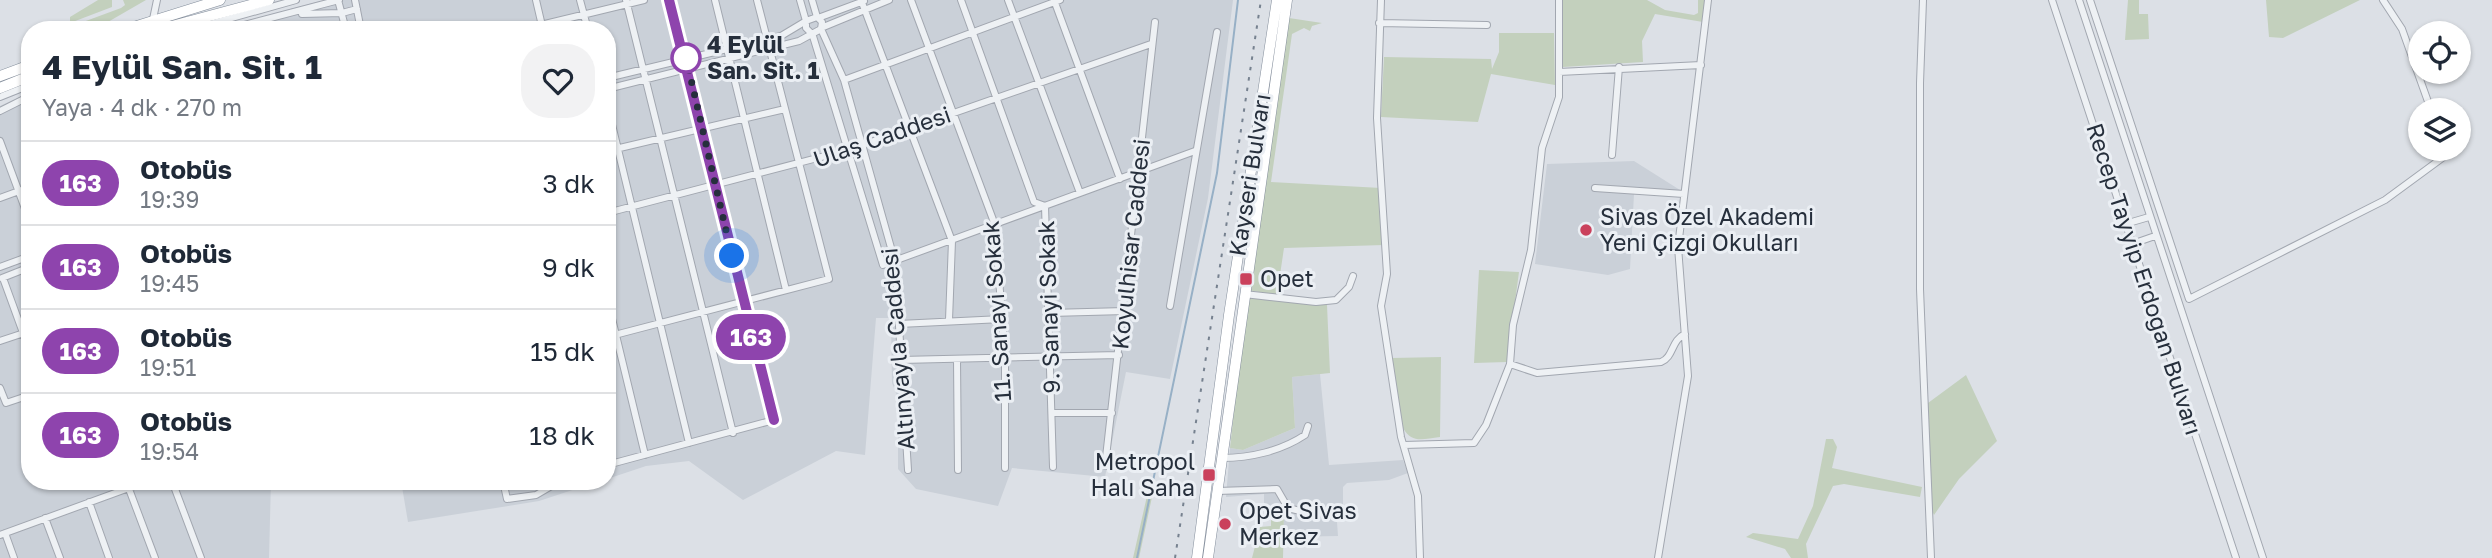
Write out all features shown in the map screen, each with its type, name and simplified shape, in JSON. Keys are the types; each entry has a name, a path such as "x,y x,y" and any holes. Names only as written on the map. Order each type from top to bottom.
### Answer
{"highway":[{"path":"148,21 220,0"},
{"path":"191,21 269,0"},
{"name":"Kayseri Bulvarı","path":"1197,558 1233,292 1277,0"},
{"name":"Kayseri Bulvarı","path":"1208,558 1287,0"},
{"path":"0,76 21,68"},
{"path":"0,88 21,80"}],"street":[{"path":"153,19 157,0"},
{"path":"221,21 296,0"},
{"path":"259,21 339,0 344,21"},
{"path":"355,0 359,21"},
{"path":"536,0 541,21"},
{"path":"580,0 586,21"},
{"path":"563,21 626,2 644,0"},
{"path":"616,463 774,420 742,302 703,128 669,0"},
{"path":"715,0 786,290"},
{"path":"617,335 829,279 757,0"},
{"path":"800,0 806,21"},
{"path":"812,0 818,17"},
{"path":"616,87 799,41 811,33 889,0"},
{"name":"11. Sanayi Sokak","path":"911,0 995,225 1005,358 1005,468"},
{"name":"9. Sanayi Sokak","path":"961,0 1034,202 1045,206 1052,357 1053,467"},
{"path":"1008,0 1080,193"},
{"path":"1381,0 1377,118 1387,274 1381,306 1404,445 1418,496 1420,558"},
{"path":"1404,445 1468,446 1478,440 1510,365 1513,325 1531,250 1542,148 1546,130 1557,110 1559,0"},
{"path":"1658,558 1688,376 1678,247 1708,0"},
{"path":"1923,0 1920,83 1920,289 1931,558"},
{"name":"Recep Tayyip Erdoğan Bulvarı","path":"2052,0 2236,558"},
{"name":"Recep Tayyip Erdoğan Bulvarı","path":"2079,0 2263,558"},
{"path":"2090,0 2189,299 2385,200 2438,161"},
{"path":"2383,0 2402,29 2427,98"},
{"path":"616,76 782,36 806,21 863,1 952,241 949,320"},
{"path":"844,80 1056,1 1120,178"},
{"path":"626,2 733,433"},
{"path":"293,14 342,13 357,9"},
{"name":"Altınyayla Caddesi","path":"818,17 844,80 895,262 908,470"},
{"name":"Altınyayla Caddesi","path":"806,21 883,265 895,262"},
{"name":"Koyulhisar Caddesi","path":"1105,466 1125,312 1155,22"},
{"path":"1379,23 1487,25"},
{"path":"1170,306 1217,32"},
{"name":"Ulaş Caddesi","path":"616,211 800,165 1151,44"},
{"path":"1559,72 1701,65"},
{"path":"1612,155 1619,67"},
{"path":"0,97 21,89"},
{"path":"0,111 21,100"},
{"path":"617,149 785,109"},
{"path":"0,141 21,197"},
{"path":"616,144 690,443"},
{"path":"895,262 1195,151"},
{"path":"1595,188 1684,194"},
{"path":"0,198 19,191"},
{"path":"2125,224 2149,217"},
{"path":"2153,228 2165,225"},
{"path":"2132,244 2155,236"},
{"path":"0,267 21,259"},
{"path":"21,270 1,278 21,321"},
{"path":"1244,294 1306,302 1336,300 1349,287 1353,276"},
{"path":"1050,313 1125,312"},
{"path":"899,324 1002,319"},
{"path":"616,331 645,455"},
{"path":"0,341 21,334"},
{"path":"1510,365 1538,373 1661,362 1669,357 1674,342 1685,334"},
{"path":"901,360 1119,355"},
{"path":"957,359 958,470"},
{"path":"0,388 6,403 21,398"},
{"path":"1052,413 1112,413"},
{"path":"1222,458 1251,456 1290,443 1305,435 1308,426"},
{"path":"1217,491 1277,489 1287,508 1300,511"},
{"path":"14,558 2,534 116,490"},
{"path":"129,490 155,558"},
{"path":"175,490 201,558"},
{"path":"505,490 507,499 536,495 545,490"},
{"path":"89,502 109,558"},
{"path":"45,518 60,558"}],"shaded area":[{"path":"324,0 1233,0 1208,198 1170,379 1126,372 1105,477 1012,468 998,506 916,489 898,469 898,398 892,383 891,318 876,318 865,455 836,451 743,500 689,461 646,466 616,476 616,21 246,21"},
{"path":"21,96 21,490 271,490 269,558 0,558 0,106"},
{"name":"Sivas Özel Akademi Yeni Çizgi Okulları","path":"1634,161 1680,190 1680,196 1634,194 1630,269 1608,275 1535,264 1547,164"},
{"path":"1320,374 1329,465 1403,460 1408,473 1389,480 1347,483 1343,487 1343,507 1336,508 1338,536 1284,537 1284,515 1264,512 1264,494 1226,497 1230,448 1243,450 1295,428 1292,377"},
{"path":"403,490 573,490 539,501 408,522"}],"green space":[{"path":"98,0 112,0 112,7 75,21 70,21 70,17"},
{"path":"123,0 146,0 110,21 86,21 121,8 125,5"},
{"path":"1561,0 1647,0 1665,10 1694,15 1698,13 1698,0 1705,0 1703,22 1655,14 1642,41 1643,62 1563,67"},
{"path":"2128,0 2139,0 2139,14 2148,14 2149,39 2125,40"},
{"path":"2266,0 2360,0 2283,38 2269,37"},
{"path":"1289,18 1322,23 1312,26 1310,31 1304,28 1292,34 1271,182 1381,188 1384,245 1284,248 1277,295 1248,290"},
{"path":"1499,33 1554,33 1555,85 1491,74 1478,122 1381,117 1384,57 1491,59 1492,69 1499,52"},
{"path":"1479,270 1519,272 1507,362 1474,363"},
{"path":"1246,298 1327,305 1330,373 1292,377 1295,428 1243,450 1230,448"},
{"path":"1441,357 1440,437 1414,438 1403,428 1392,358"},
{"path":"1966,375 1997,441 1959,479 1934,515 1930,506 1928,403"},
{"path":"1826,439 1833,439 1837,447 1832,468 1922,487 1920,497 1844,484 1833,486 1806,544 1808,558 1791,558 1785,549 1746,537 1753,533 1798,539 1813,506"},
{"path":"1147,496 1152,497 1139,558 1133,558"},
{"path":"1271,513 1284,515 1283,558 1252,558 1260,527 1271,526"}],"waterway":[{"path":"1137,558 1217,173 1238,0"}],"railway":[{"path":"1175,558 1261,0"}],"bus line":[{"name":"163","path":"669,0 708,148 742,302 774,420"}],"place":[{"name":"4 Eylül San. Sit. 1","path":"686,58"},
{"name":"Sivas Özel Akademi Yeni Çizgi Okulları","path":"1586,230"},
{"name":"Opet","path":"1246,279"},
{"name":"Metropol Halı Saha","path":"1209,475"},
{"name":"Opet Sivas Merkez","path":"1225,524"}],"route":[{"path":"686,58 732,256"}]}
